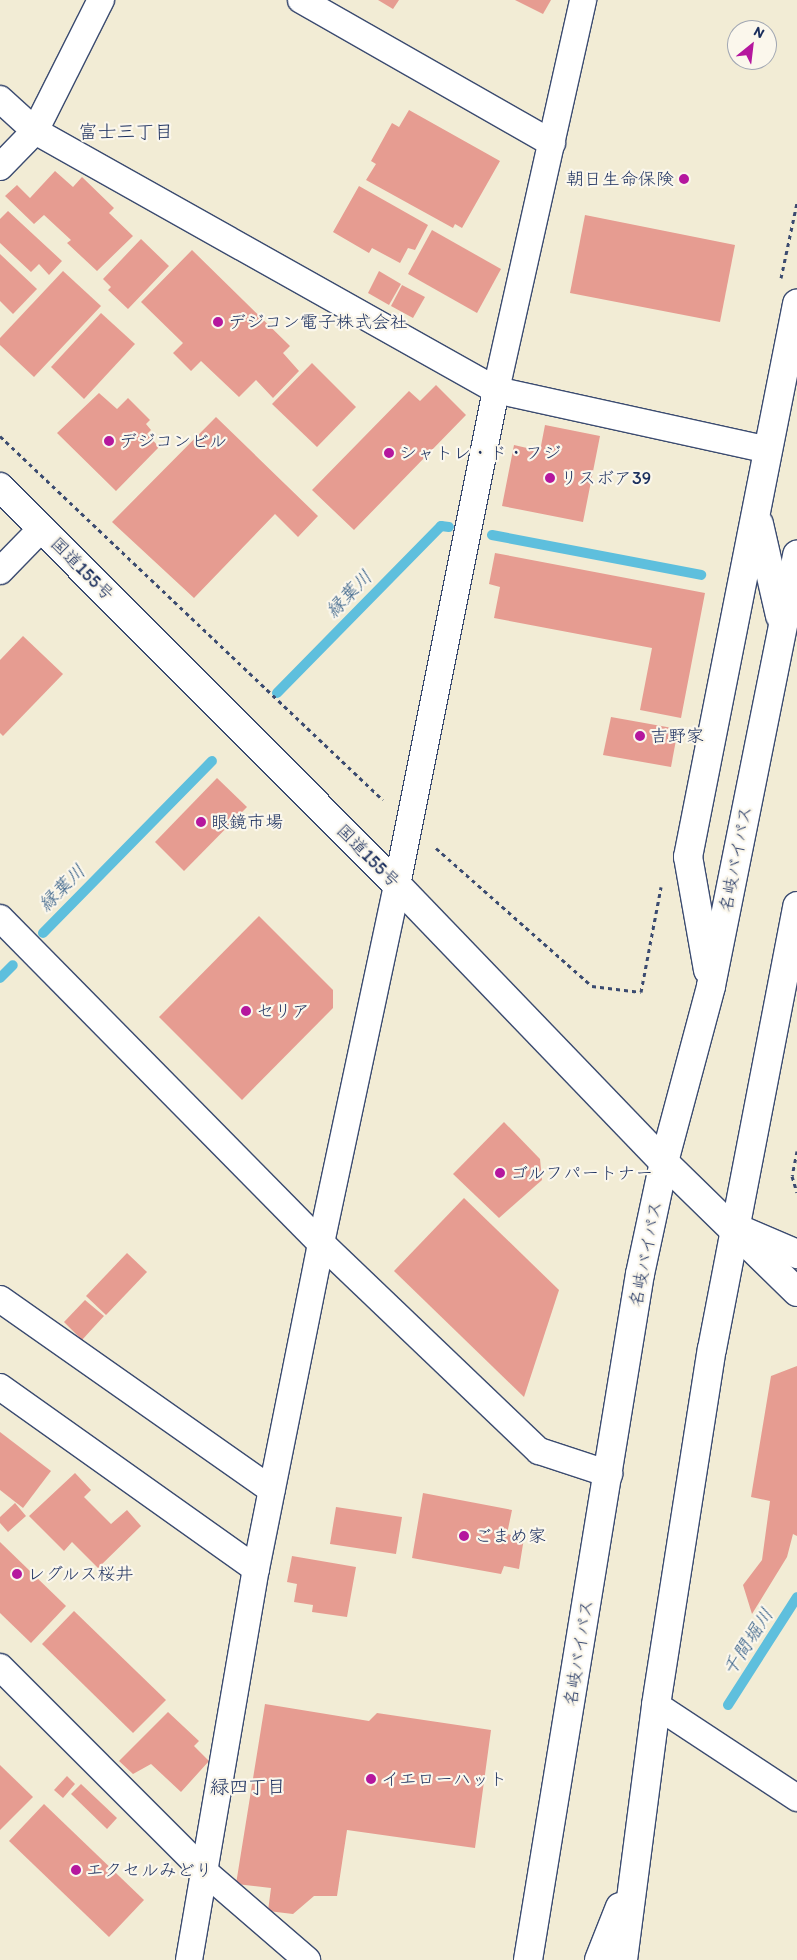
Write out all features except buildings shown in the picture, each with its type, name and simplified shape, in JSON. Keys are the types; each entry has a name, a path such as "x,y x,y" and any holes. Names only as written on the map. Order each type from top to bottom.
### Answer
{"highway":[{"path":"710,986 688,857 797,304"},
{"name":"国道155号","path":"0,487 397,885 664,1162 733,1226 797,1292"},
{"path":"756,515 782,625"},
{"name":"名岐バイパス","path":"528,1960 609,1474 640,1274 664,1162 710,986 797,554"},
{"path":"623,1960 632,1878 656,1705 733,1226 797,906"},
{"name":"国道155号","path":"733,1226 797,1254"},
{"path":"598,1960 632,1878"}],"street":[{"path":"0,167 35,131 101,0"},
{"path":"301,0 552,143"},
{"path":"188,1960 205,1872 256,1569 321,1243 397,885 496,390 583,0"},
{"path":"0,99 35,131 496,390 768,450"},
{"path":"0,571 42,528"},
{"path":"0,918 321,1243 539,1451 609,1474"},
{"path":"0,1299 272,1490"},
{"path":"0,1387 256,1569"},
{"path":"0,1667 205,1872 307,1960"},
{"path":"656,1705 797,1798"}],"path":[{"path":"780,282 797,202"},
{"path":"0,436 409,824 592,986 641,992 662,878"},
{"path":"797,1151 792,1176 797,1192"}],"waterway":[{"name":"縁葉川","path":"277,693 441,526 449,527"},
{"name":"縁葉川","path":"492,535 701,575"},
{"name":"縁葉川","path":"43,933 212,761"},
{"name":"縁葉川","path":"0,978 13,965"},
{"name":"千間堀川","path":"728,1705 797,1597"}],"place":[{"name":"朝日生命保険","path":"684,179"},
{"name":"デジコン電子株式会社","path":"218,322"},
{"name":"デジコンビル","path":"109,441"},
{"name":"シャトレ・ド・フジ","path":"389,453"},
{"name":"リスボア39","path":"550,478"},
{"name":"吉野家","path":"640,736"},
{"name":"眼鏡市場","path":"201,822"},
{"name":"セリア","path":"246,1011"},
{"name":"ゴルフパートナー","path":"500,1173"},
{"name":"ごまめ家","path":"464,1536"},
{"name":"レグルス桜井","path":"17,1574"},
{"name":"イエローハット","path":"371,1779"},
{"name":"エクセルみどり","path":"76,1870"}],"district":[{"name":"富士三丁目","path":"126,132"},
{"name":"緑四丁目","path":"248,1787"}]}
